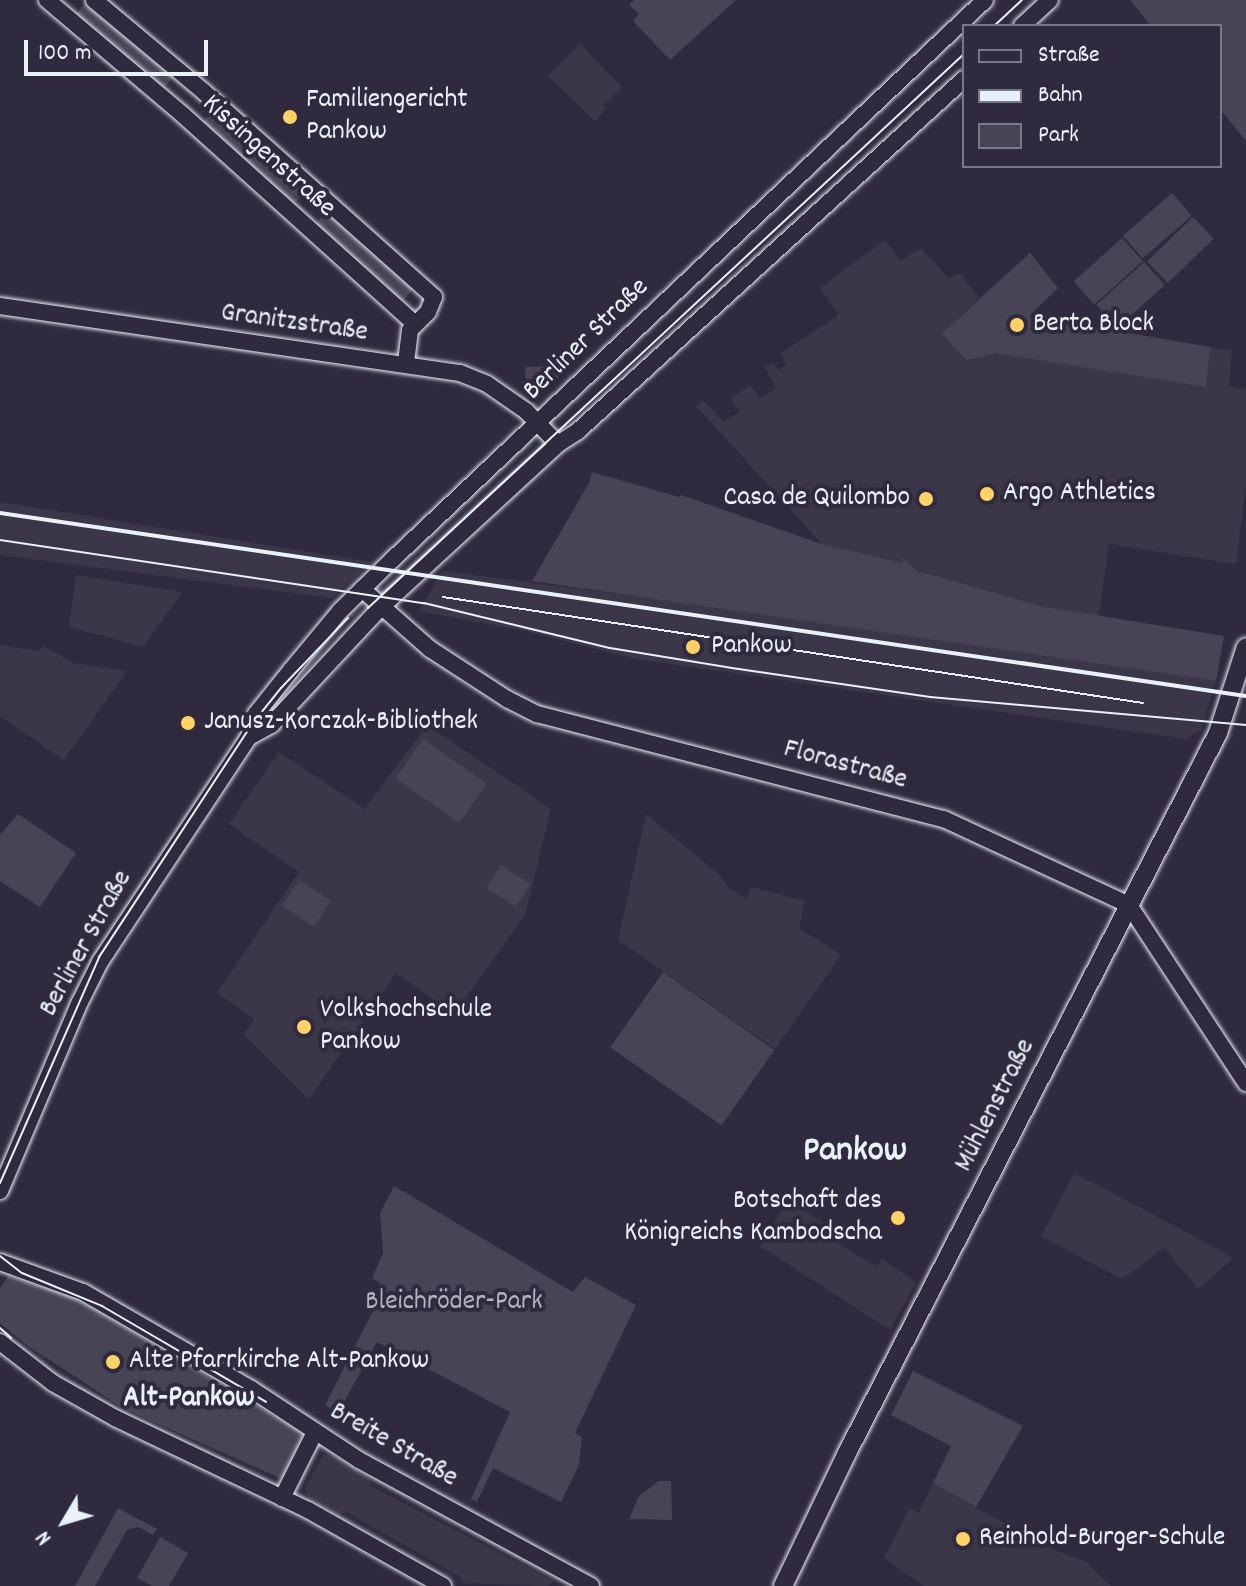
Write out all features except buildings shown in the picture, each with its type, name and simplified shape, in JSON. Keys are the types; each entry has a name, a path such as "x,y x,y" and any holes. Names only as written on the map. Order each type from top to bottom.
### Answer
{"main road":[{"name":"Kissingenstraße","path":"47,0 183,115 415,324"},
{"name":"Kissingenstraße","path":"94,0 204,92 434,297 428,312 408,335 406,365"},
{"name":"Berliner Straße","path":"0,1191 89,982 149,883 249,737 256,714 362,589 985,0"},
{"path":"1024,24 1050,0"},
{"name":"Berliner Straße","path":"249,737 271,725 381,607 558,444 578,431 962,81"},
{"name":"Granitzstraße","path":"0,306 473,377 539,423 558,444"},
{"name":"Florastraße","path":"362,589 430,649 507,699 537,714 944,819 1129,905"},
{"name":"Mühlenstraße","path":"783,1586 847,1453 1218,733 1246,647"},
{"path":"1129,905 1246,1083"},
{"name":"Breite Straße","path":"0,1262 82,1291 251,1389 368,1465 591,1586"},
{"path":"0,1342 38,1372 115,1418 282,1498 443,1586"},
{"path":"282,1498 315,1432"}],"shaded area":[{"path":"580,44 622,87 603,106 606,109 595,121 548,76"},
{"path":"885,240 900,261 921,248 948,278 960,273 979,298 1030,253 1058,288 1029,316 1232,351 1229,386 1246,389 1246,484 1236,564 1109,544 1099,616 1041,606 941,579 918,570 903,559 904,563 822,544 696,406 703,400 723,422 740,412 731,399 750,385 760,398 776,388 765,367 773,363 778,370 786,365 781,353 839,315 820,288"},
{"path":"0,502 372,562 332,598 0,555"},
{"path":"443,571 710,606 1216,681 1201,730 1186,739 636,659 525,631 419,611"},
{"path":"76,575 182,593 143,647 69,627"},
{"path":"0,645 39,651 44,646 73,663 127,671 64,760 0,716"},
{"path":"427,725 551,809 525,915 454,1014 396,973 309,1099 244,1034 254,1019 217,993 299,872 229,824 279,752 365,809"},
{"path":"646,814 717,873 730,889 747,899 751,887 805,901 799,928 841,955 775,1049 618,940"},
{"path":"1074,1173 1234,1258 1198,1289 1164,1248 1122,1279 1041,1236"},
{"path":"788,1200 826,1224 823,1233 855,1254 877,1267 882,1259 916,1282 890,1330 760,1246"},
{"path":"323,1455 334,1455 369,1478 371,1486 553,1581 548,1586 464,1583 461,1577 346,1512 339,1515 308,1497 305,1488"},
{"name":"Reinhold-Burger-Schule","path":"933,1483 1045,1546 1086,1562 1111,1586 924,1586 884,1558 909,1508 919,1512"}],"green space":[{"path":"634,0 736,0 670,60 633,21 639,14 629,5"},
{"path":"1130,0 1246,0 1246,141 1222,111 1222,24 1149,24"},
{"path":"87,1 175,75 162,90 74,16"},
{"path":"215,108 308,189 293,205 201,125"},
{"path":"1172,193 1192,216 1143,258 1123,236"},
{"path":"327,211 415,287 401,303 313,227"},
{"path":"1193,217 1214,239 1168,283 1147,261"},
{"path":"1122,238 1143,261 1094,305 1074,281"},
{"name":"Berta Block","path":"1030,253 1058,288 1029,316 1210,347 1206,387 996,353 966,360 942,334"},
{"path":"1144,262 1165,285 1117,328 1096,305"},
{"path":"569,366 545,390 533,389 526,380 525,367"},
{"path":"592,472 679,497 681,495 822,544 903,563 901,557 918,571 1041,606 1224,636 1216,681 532,581 589,483"},
{"path":"423,739 487,784 459,823 395,778"},
{"path":"18,814 76,853 40,907 0,881 0,835"},
{"path":"501,865 530,884 516,907 486,888"},
{"path":"299,880 331,901 314,927 282,906"},
{"path":"663,972 774,1050 722,1125 610,1047"},
{"name":"Bleichröder-Park","path":"394,1186 573,1292 585,1277 636,1305 575,1433 582,1437 579,1465 561,1502 493,1468 477,1502 471,1499 510,1412 377,1342 338,1413 325,1405 375,1307 370,1302 380,1283 372,1278 383,1253 380,1213"},
{"path":"8,1276 75,1298 299,1431 304,1440 286,1475 282,1479 123,1408 28,1346 0,1323 0,1289"},
{"path":"913,1371 1023,1426 976,1507 933,1483 951,1446 891,1415"},
{"path":"659,1481 671,1481 672,1520 629,1519 639,1496"},
{"path":"118,1508 157,1529 153,1535 138,1527 127,1530 95,1586 75,1586"},
{"path":"160,1537 188,1553 169,1586 152,1586 137,1578"}],"tram line":[{"path":"996,24 1022,0"},
{"path":"368,608 962,56"},
{"path":"0,540 424,603 610,648 738,669 931,697 1246,725"},
{"path":"443,597 1143,703"},
{"path":"0,1183 99,957 252,724 281,688 348,618"},
{"path":"0,1256 22,1273 102,1306 266,1402"},
{"path":"0,1328 11,1338"}],"railway":[{"path":"0,513 1246,696"}],"place":[{"name":"Familiengericht Pankow","path":"290,117"},
{"name":"Berta Block","path":"1017,325"},
{"name":"Argo Athletics","path":"987,494"},
{"name":"Casa de Quilombo","path":"926,499"},
{"name":"Pankow","path":"693,647"},
{"name":"Janusz-Korczak-Bibliothek","path":"188,723"},
{"name":"Volkshochschule Pankow","path":"304,1027"},
{"name":"Botschaft des Königreichs Kambodscha","path":"898,1218"},
{"name":"Alte Pfarrkirche Alt-Pankow","path":"113,1362"},
{"name":"Reinhold-Burger-Schule","path":"963,1539"}],"district":[{"name":"Pankow","path":"855,1153"},
{"name":"Alt-Pankow","path":"189,1400"}]}
